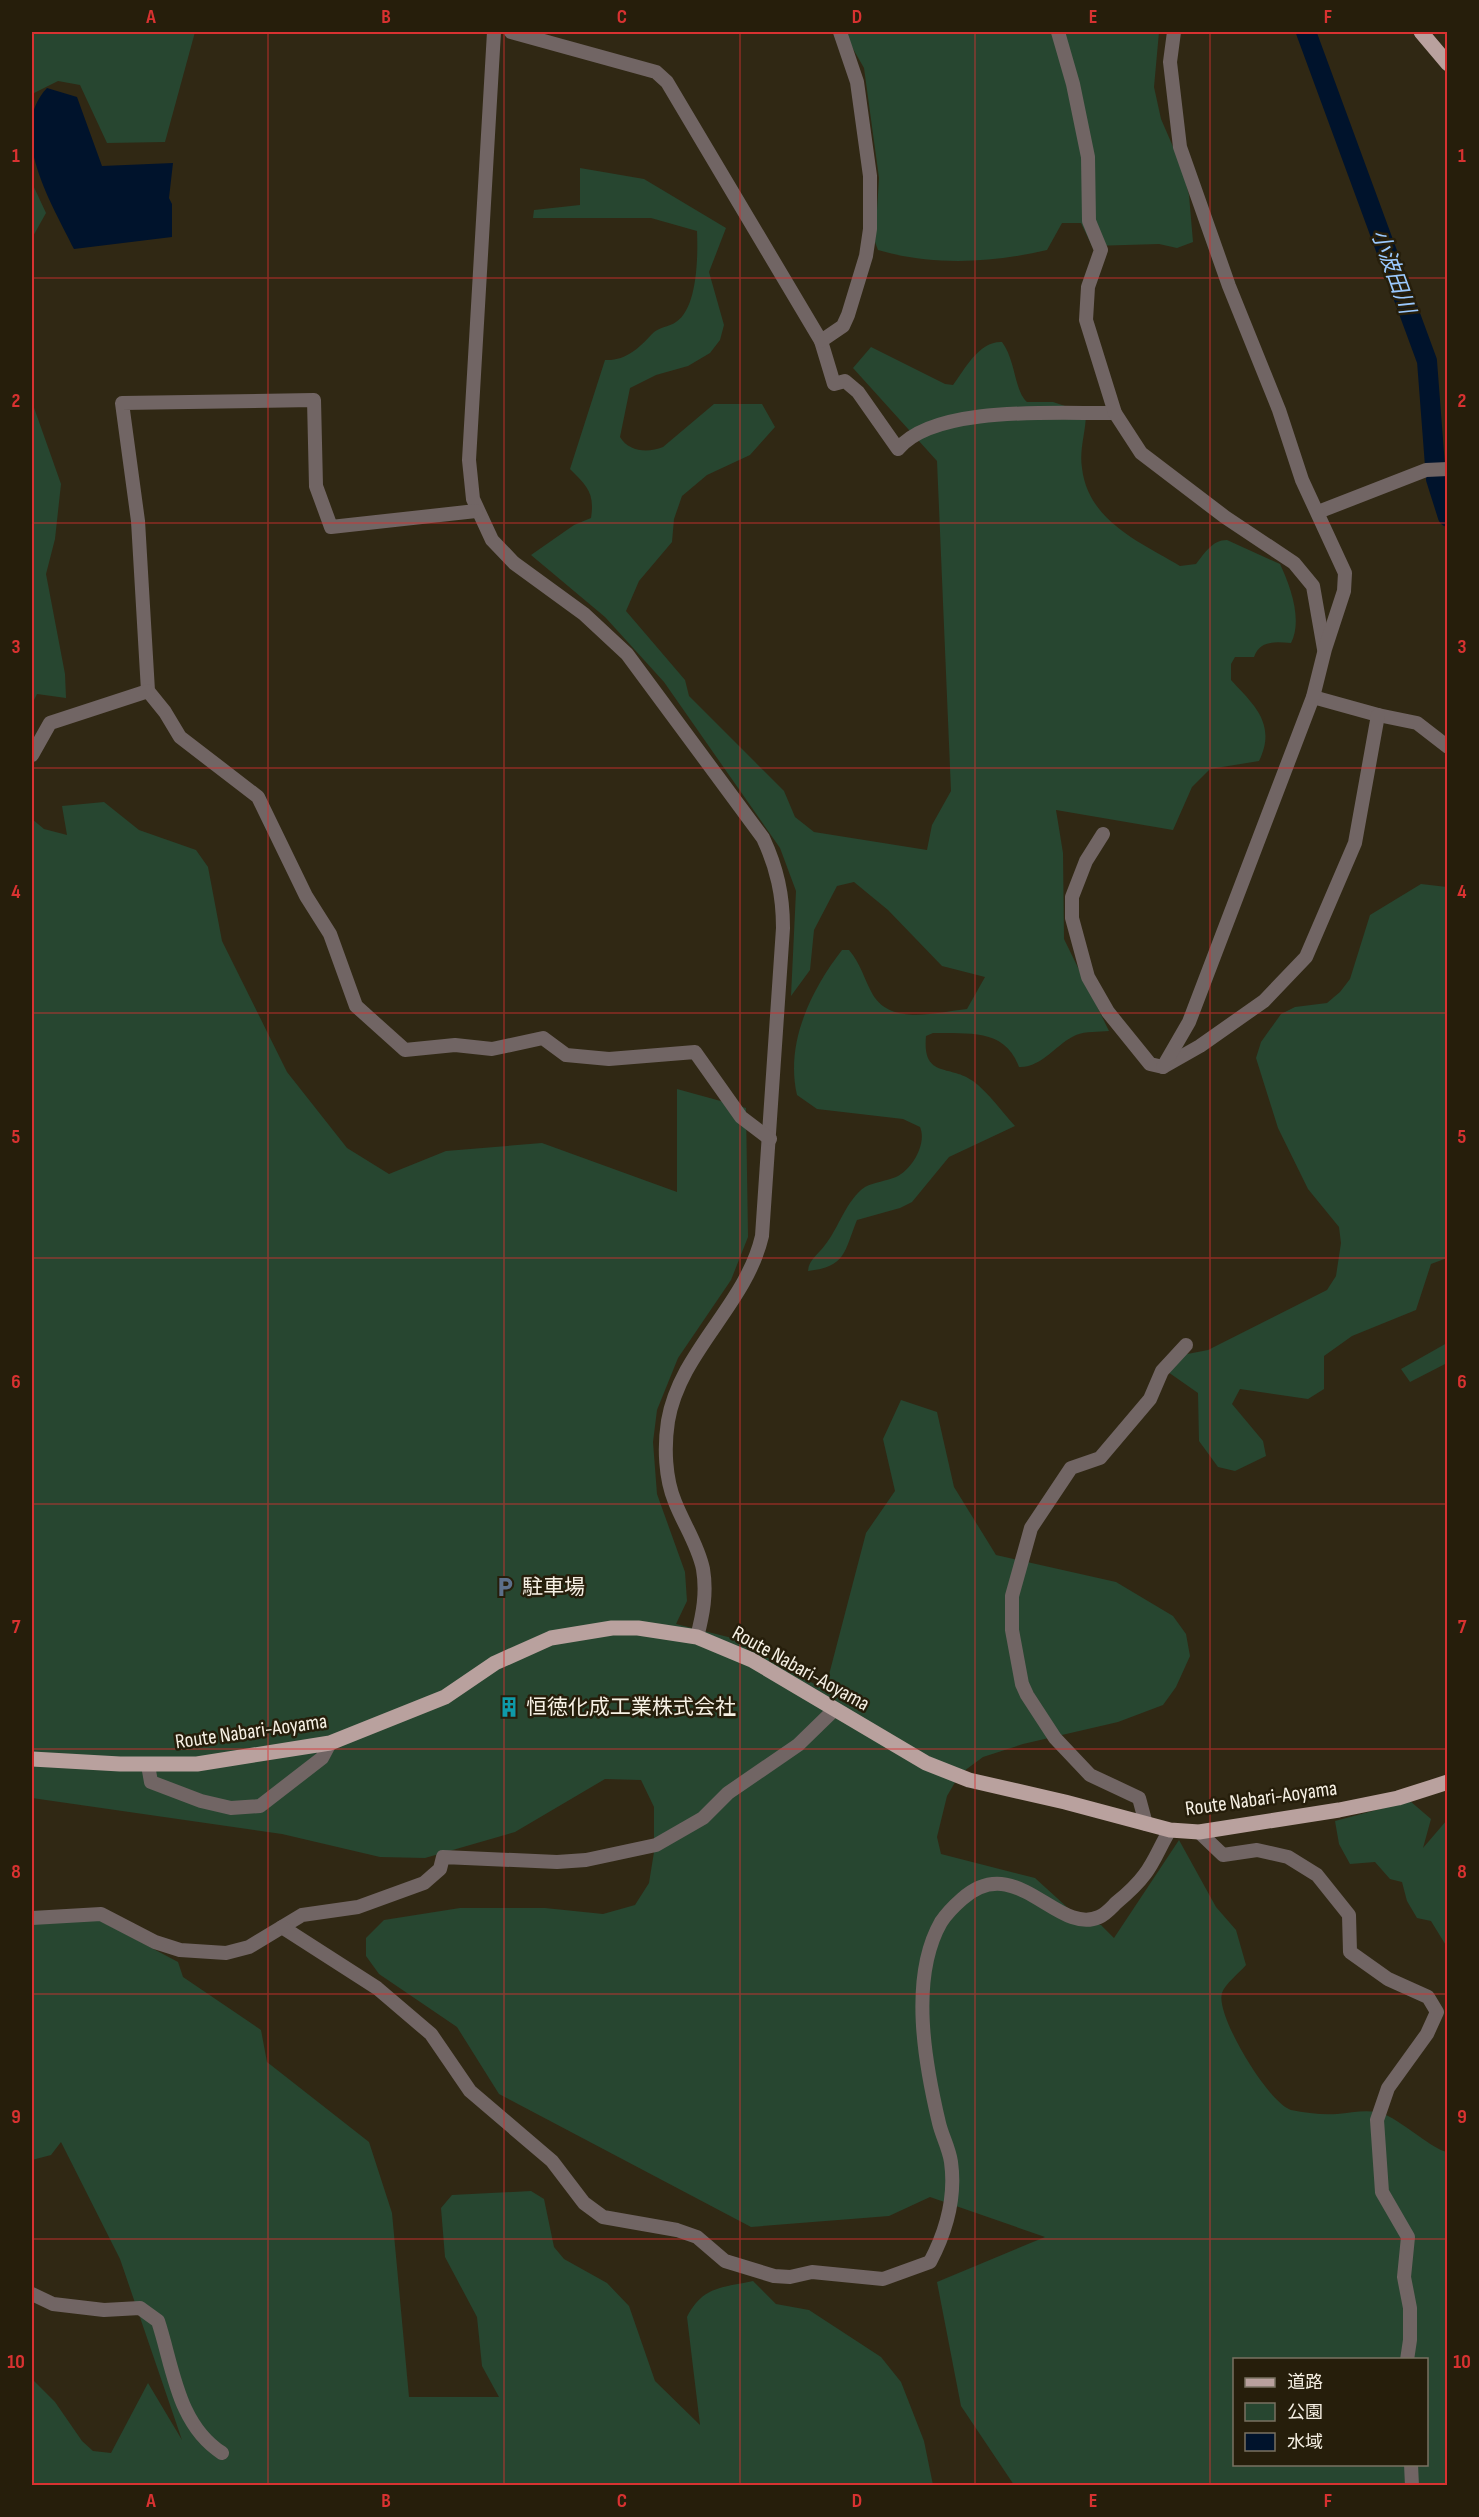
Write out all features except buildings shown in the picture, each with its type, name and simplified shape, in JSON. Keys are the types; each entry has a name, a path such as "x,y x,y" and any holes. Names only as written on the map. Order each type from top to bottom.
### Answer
{"main road":[{"path":"1421,32 1448,64"},
{"name":"Route Nabari-Aoyama","path":"32,1759 197,1764 330,1743 445,1697 495,1663 551,1638 612,1628 659,1629 697,1637 752,1660 926,1763 969,1780 1065,1802 1170,1830 1199,1832 1339,1810 1398,1798 1448,1782"}],"street":[{"path":"494,32 469,460 470,488 476,511 502,552 584,614 640,670 748,816 768,849 779,878 783,914 764,1222 754,1262 739,1292 685,1372 668,1421 667,1462 672,1493 694,1542 703,1569 704,1612 697,1637"},
{"path":"511,32 656,72 667,82 821,341 834,384 845,381 858,392 898,449 906,440 929,427 979,416 1115,413"},
{"path":"821,341 843,326 848,315 866,256 870,229 870,176 857,82 840,32"},
{"path":"1058,32 1074,84 1088,157 1089,221 1101,250 1088,287 1086,320 1115,413 1148,460 1225,517 1294,563 1312,586 1324,649"},
{"path":"1163,1067 1189,1022 1313,697 1324,649 1344,591 1345,573 1302,480 1278,410 1229,286 1180,147 1170,62 1174,32"},
{"path":"476,511 332,527 316,486 314,400 122,403 138,521 148,692 165,711 180,737 258,797 306,896 330,934 356,1006 405,1050 455,1045 492,1049 543,1038 566,1055 609,1059 695,1052 741,1117 770,1139"},
{"path":"1318,512 1426,470 1445,469"},
{"path":"32,755 50,723 148,692"},
{"path":"1313,697 1378,716 1417,723 1448,747"},
{"path":"1102,834 1086,861 1072,897 1072,918 1088,977 1108,1012 1150,1064 1163,1067 1200,1046 1264,1001 1306,957 1355,843 1378,716"},
{"path":"1146,1824 1142,1801 1101,1782 1079,1765 1055,1738 1027,1695 1022,1684 1012,1630 1012,1596 1031,1528 1071,1468 1100,1458 1150,1399 1162,1371 1186,1346"},
{"path":"32,1918 101,1914 155,1942 200,1953 226,1953 249,1947 302,1915 358,1907 423,1883 440,1869 443,1857 557,1862 586,1860 657,1845 703,1818 728,1793 798,1745 835,1709"},
{"path":"148,1764 151,1782 201,1801 231,1808 260,1806 321,1758 330,1743"},
{"path":"282,1927 377,1988 431,2034 470,2091 552,2161 584,2203 603,2217 677,2230 697,2236 725,2261 774,2276 790,2277 812,2272 884,2279 930,2262 948,2222 951,2160 929,2078 924,2039 925,1978 932,1945 948,1912 970,1892 985,1883 997,1882 1015,1887 1074,1917 1087,1920 1098,1917 1142,1878 1170,1830"},
{"path":"1199,1832 1223,1855 1257,1850 1288,1857 1317,1875 1349,1916 1350,1952 1388,1979 1428,1998 1437,2012 1427,2034 1389,2088 1377,2120 1382,2192 1408,2237 1404,2277 1410,2308 1407,2358"},
{"path":"32,2294 52,2304 104,2310 140,2308 158,2320 178,2394 195,2426 222,2453"},
{"path":"1411,2466 1412,2486"}],"green space":[{"path":"32,32 195,32 165,142 107,143 80,85 58,81 32,94"},
{"path":"848,32 1159,32 1154,87 1161,119 1181,165 1189,195 1193,242 1177,248 1159,244 1092,246 1081,223 1062,223 1047,250 1005,258 962,261 919,259 878,250 875,242 879,178 864,68 848,40"},
{"path":"580,168 644,179 726,228 709,272 724,325 720,340 710,353 688,366 656,375 630,388 620,437 628,446 639,450 663,447 714,404 762,404 775,427 750,455 707,475 682,496 674,519 672,542 639,581 626,611 685,680 689,696 784,791 795,817 814,832 927,850 932,825 951,791 937,461 853,368 871,347 945,384 953,385 973,357 986,346 1002,342 1010,358 1020,390 1027,402 1053,402 1086,413 1081,461 1086,486 1094,502 1118,528 1180,566 1196,564 1213,545 1227,540 1280,564 1294,603 1296,624 1291,643 1269,643 1260,648 1254,657 1235,657 1231,664 1231,680 1255,707 1264,726 1264,748 1259,761 1210,769 1192,787 1173,830 1056,810 1063,853 1064,939 1109,1031 1076,1035 1035,1064 1019,1067 1013,1054 995,1039 960,1033 933,1033 926,1036 928,1059 933,1065 973,1081 1015,1126 949,1157 912,1202 900,1208 857,1220 842,1256 837,1262 820,1269 808,1271 812,1260 830,1238 853,1199 865,1187 896,1177 908,1168 920,1148 922,1133 920,1127 903,1119 817,1109 797,1095 794,1075 798,1037 803,1018 820,982 842,950 849,950 873,995 881,1005 891,1011 916,1015 967,1009 985,977 942,966 888,910 854,882 837,886 814,930 810,970 791,996 796,891 780,848 664,682 605,617 531,555 574,525 591,518 591,496 581,480 570,469 605,360 626,356 637,349 654,332 676,322 689,305 695,280 697,231 651,218 533,218 534,210 580,205"},
{"path":"32,183 46,213 32,238"},
{"path":"32,402 61,484 55,539 46,574 65,674 66,698 37,694 32,704"},
{"path":"104,802 139,830 196,850 208,867 222,941 287,1072 347,1148 389,1174 446,1151 542,1143 677,1192 677,1089 746,1108 748,1237 731,1280 678,1358 657,1410 653,1442 657,1494 685,1572 687,1601 676,1624 732,1638 825,1690 866,1533 895,1491 883,1439 901,1400 937,1412 954,1487 996,1555 1116,1582 1173,1616 1186,1634 1190,1656 1176,1687 1163,1705 1118,1722 1023,1744 983,1757 960,1774 947,1796 937,1837 941,1854 1035,1878 1080,1919 1101,1925 1114,1938 1179,1840 1216,1907 1236,1930 1246,1965 1229,1982 1222,1993 1222,2004 1235,2038 1270,2092 1281,2104 1291,2110 1326,2114 1368,2111 1386,2115 1447,2152 1447,2485 1014,2485 961,2406 937,2282 1045,2237 930,2197 889,2216 751,2227 499,2094 457,2027 379,1974 366,1956 366,1938 384,1920 460,1908 545,1908 603,1914 635,1905 649,1883 654,1852 654,1807 641,1780 605,1779 515,1832 425,1858 380,1857 282,1834 32,1798 32,819 44,829 67,835 62,806"},
{"path":"1421,884 1447,887 1447,1258 1431,1264 1416,1310 1352,1336 1324,1356 1324,1389 1308,1399 1240,1389 1232,1404 1263,1441 1266,1456 1235,1471 1218,1467 1199,1441 1198,1393 1168,1372 1177,1356 1208,1350 1327,1290 1336,1276 1341,1243 1339,1227 1308,1189 1278,1128 1256,1058 1261,1042 1281,1014 1295,1007 1327,1003 1340,992 1350,979 1370,915"},
{"path":"1447,1343 1447,1363 1410,1382 1401,1369"},
{"path":"1410,1801 1431,1819 1423,1848 1447,1820 1447,1947 1431,1921 1417,1918 1407,1901 1402,1882 1390,1879 1375,1862 1350,1864 1339,1844 1335,1821"},
{"path":"86,1913 178,1962 183,1977 261,2030 267,2062 369,2142 392,2213 409,2397 499,2397 482,2366 477,2317 445,2257 441,2208 452,2195 531,2191 544,2199 554,2247 564,2259 607,2283 629,2306 655,2381 700,2425 687,2317 706,2294 722,2287 753,2281 776,2304 809,2310 881,2357 901,2382 924,2441 933,2485 32,2485 32,2379 55,2402 82,2441 93,2451 111,2453 148,2383 182,2440 120,2259 61,2142 51,2155 32,2160 32,1919"}],"water":[{"path":"47,88 77,97 102,166 173,163 169,198 172,204 172,237 74,249 45,190 32,146 31,125 36,106"}],"waterway":[{"name":"小波田川","path":"1306,32 1427,361 1436,479 1448,517"}],"place":[{"name":"駐車場","path":"505,1587"},
{"name":"恒徳化成工業株式会社","path":"509,1707"}]}
